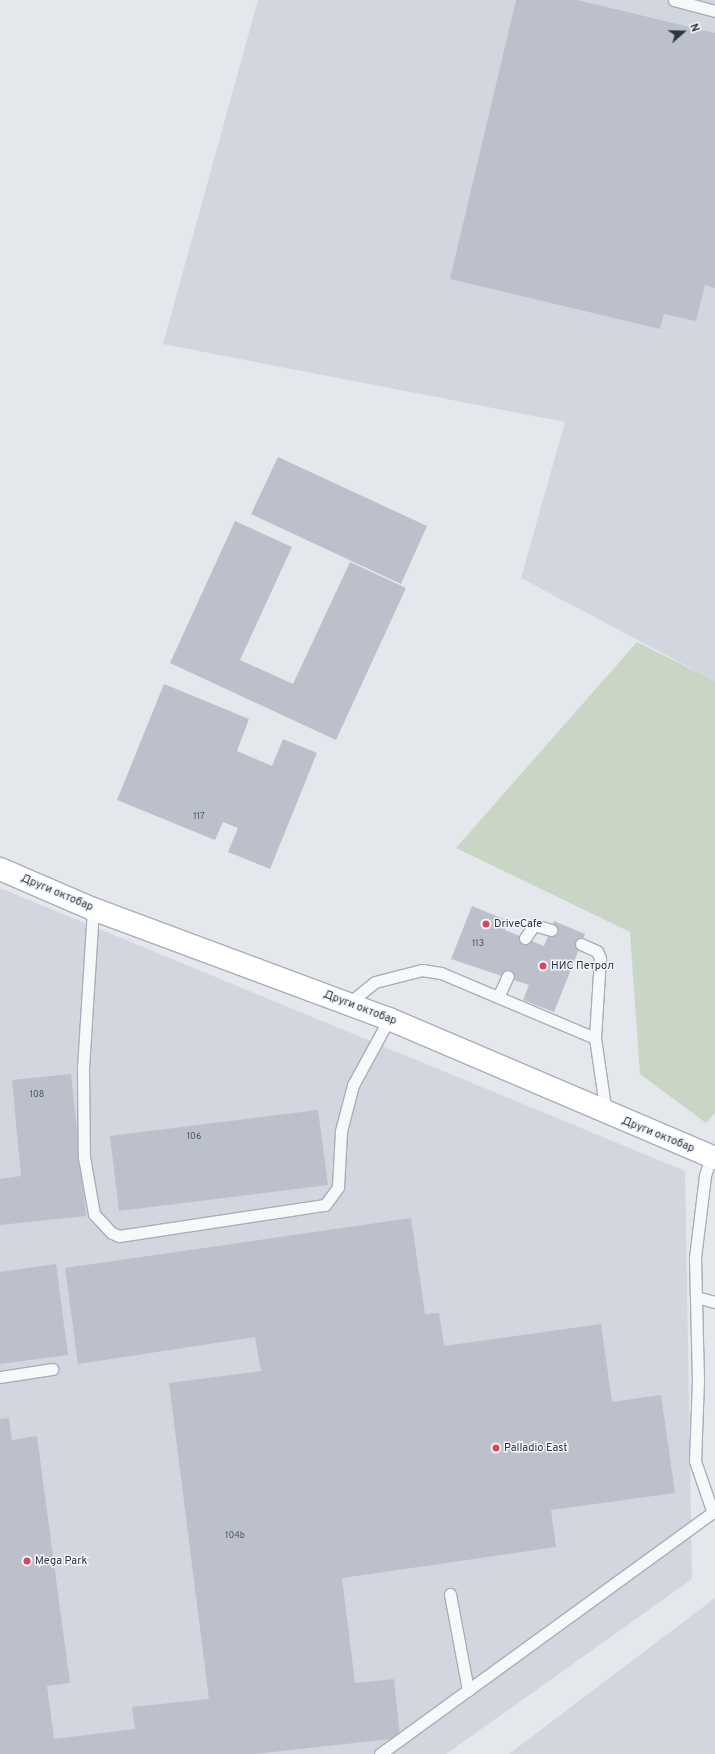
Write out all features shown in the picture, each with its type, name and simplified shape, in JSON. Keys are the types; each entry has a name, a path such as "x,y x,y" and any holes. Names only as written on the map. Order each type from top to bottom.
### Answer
{"main road":[{"name":"Други октобар","path":"0,870 93,909 389,1019 606,1114 713,1158"}],"lane":[{"path":"674,0 715,11"},
{"path":"93,909 83,1068 84,1157 94,1214 112,1234 119,1236 325,1205 338,1187 341,1131 353,1085 389,1019"},
{"path":"525,938 534,925 550,930"},
{"path":"581,944 597,952 600,958 595,1038 606,1114"},
{"path":"349,1003 375,982 422,970 498,996 595,1038"},
{"path":"498,996 508,976"},
{"path":"380,1754 714,1512 695,1461 696,1250 705,1176 713,1158"},
{"path":"696,1297 715,1302"},
{"path":"0,1377 52,1369"},
{"path":"450,1594 468,1690"}],"shaded area":[{"path":"258,0 715,0 715,681 521,578 565,422 163,344"},
{"path":"0,888 685,1171 692,1579 446,1754 0,1754"},
{"path":"715,1598 715,1754 509,1754"}],"green space":[{"path":"637,642 715,681 715,1113 706,1123 640,1074 630,932 456,848"}],"building":[{"path":"516,0 577,0 715,33 715,288 705,285 696,321 664,314 660,329 450,279"},
{"path":"278,457 427,526 401,584 251,514"},
{"path":"235,521 292,547 240,660 293,684 350,562 406,588 336,740 170,663"},
{"path":"164,684 249,719 237,751 272,766 283,739 317,753 270,869 228,852 238,828 223,822 215,840 117,800"},
{"path":"472,906 509,921 505,930 544,946 554,921 585,934 554,1012 523,1000 529,985 451,959"},
{"path":"71,1074 86,1216 0,1225 0,1179 21,1176 12,1080"},
{"path":"318,1110 328,1185 119,1211 110,1136"},
{"path":"411,1218 425,1314 439,1313 444,1346 601,1324 612,1402 661,1395 675,1493 551,1510 556,1547 342,1578 355,1683 394,1679 400,1738 255,1754 0,1754 0,1419 9,1418 12,1440 37,1436 70,1683 47,1686 54,1739 135,1729 132,1707 209,1699 169,1383 261,1371 255,1337 78,1364 65,1268"},
{"path":"56,1264 68,1355 0,1364 0,1272"}],"place":[{"name":"DriveCafe","path":"486,924"},
{"name":"НИС Петрол","path":"543,966"},
{"name":"Palladio East","path":"496,1448"},
{"name":"Mega Park","path":"27,1561"}]}
